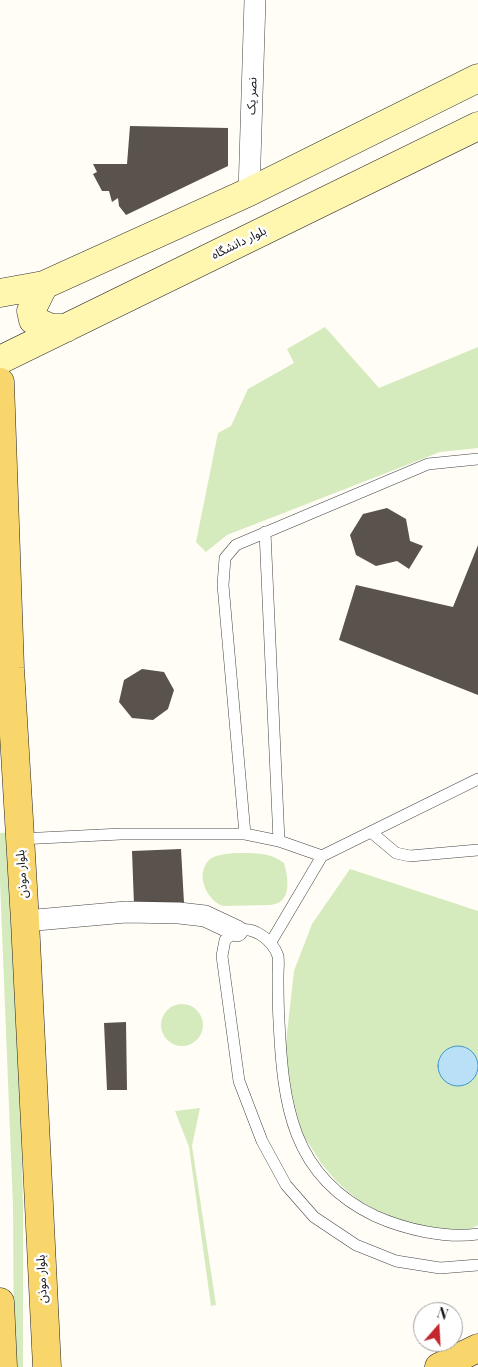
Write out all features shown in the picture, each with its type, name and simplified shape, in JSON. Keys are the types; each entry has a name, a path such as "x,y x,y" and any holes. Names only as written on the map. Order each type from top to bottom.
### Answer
{"main road":[{"name":"بلوار موذن","path":"0,382 10,668 25,922 46,1367"},
{"path":"0,1302 3,1367"},
{"path":"439,1367 478,1348"}],"street":[{"name":"نصر یک","path":"249,192 255,0"},
{"path":"0,293 44,285 249,192 478,78"},
{"name":"بلوار دانشگاه","path":"0,360 478,126"},
{"path":"44,285 31,311 33,320 51,328 66,328"},
{"path":"25,922 126,912 179,913 205,916 237,931"}],"lane":[{"path":"245,834 223,585 225,558 236,545 428,464 478,459"},
{"path":"265,532 279,841"},
{"path":"271,942 322,856 478,779"},
{"path":"371,832 396,853 410,856 478,850"},
{"path":"20,839 121,834 245,834 279,841 322,856"},
{"path":"478,1234 466,1236 394,1225 356,1207 330,1187 309,1161 295,1131 286,1098 279,1020 278,957 271,942 252,930 237,931 225,940 222,956 239,1081 262,1141 286,1185 314,1217 356,1245 396,1261 440,1268 478,1265"}],"green space":[{"path":"325,327 379,388 478,347 478,448 440,452 227,535 206,552 196,542 218,433 231,426 248,389 294,363 287,349"},
{"path":"11,832 23,1205 23,1367 14,1367 13,1206 0,882 0,833"},
{"path":"236,853 267,855 284,863 287,889 286,895 282,900 270,905 223,906 212,898 204,886 203,872 205,866 209,860 215,857"},
{"path":"350,869 478,911 478,1225 458,1235 417,1225 384,1214 358,1200 336,1181 321,1163 302,1133 291,1103 285,1051 294,971 312,924"},
{"path":"186,1004 194,1007 200,1013 203,1025 200,1037 194,1043 178,1046 170,1043 164,1037 161,1021 164,1013 170,1007"},
{"path":"200,1108 192,1146 216,1305 211,1306 189,1147 175,1111"}],"water":[{"path":"458,1046 472,1052 478,1066 472,1080 458,1086 444,1080 438,1066 444,1052"}],"building":[{"path":"130,126 228,128 228,166 126,215 119,206 118,198 112,202 109,191 102,191 93,174 97,172 93,164 127,164"},
{"path":"387,508 406,519 410,541 423,546 409,569 397,561 376,566 356,555 350,535 363,514"},
{"path":"478,545 478,695 339,640 356,585 453,607"},
{"path":"142,669 164,672 174,690 168,709 153,720 132,718 119,702 124,680"},
{"path":"181,849 184,903 134,905 132,851"},
{"path":"126,1022 127,1090 107,1090 104,1023"}]}
